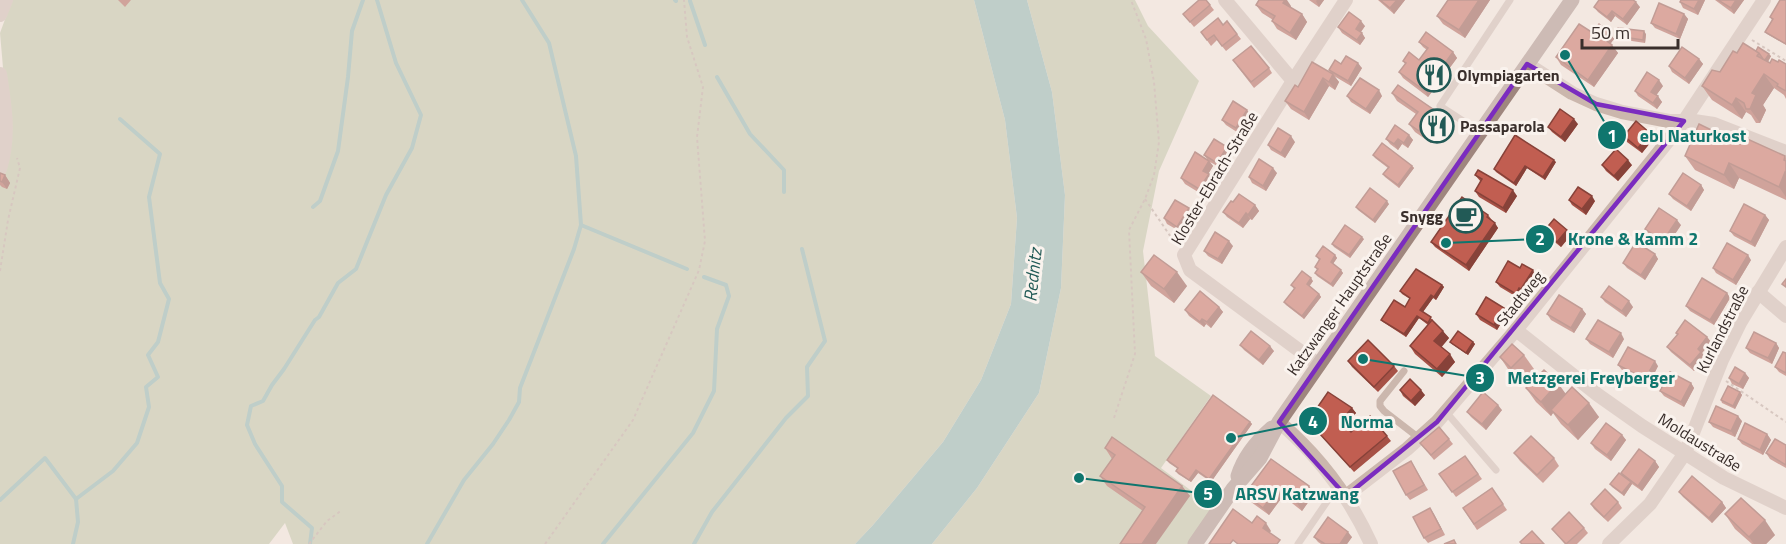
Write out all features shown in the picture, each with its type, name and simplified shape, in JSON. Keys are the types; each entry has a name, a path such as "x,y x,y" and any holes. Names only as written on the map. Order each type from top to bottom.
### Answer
{"main road":[{"name":"Katzwanger Hauptstraße","path":"1195,544 1233,489 1240,468 1259,439 1279,422 1572,0"}],"street":[{"path":"1225,0 1293,81"},
{"name":"Kloster-Ebrach-Straße","path":"1319,365 1190,270 1184,255 1346,0"},
{"name":"Stadtweg","path":"1342,491 1419,438 1446,412 1516,330 1684,121 1764,0"},
{"path":"1527,64 1572,93 1596,104 1657,119 1714,124 1786,152"},
{"path":"0,74 7,124 0,169"},
{"name":"Kurlandstraße","path":"1609,544 1650,504 1685,453 1716,375 1740,323 1786,247"},
{"path":"1758,292 1786,316"},
{"name":"Moldaustraße","path":"1516,330 1642,426 1724,478 1786,508"},
{"path":"1279,422 1302,443 1342,491 1366,541"}],"lane":[{"path":"1480,132 1440,106 1510,0"},
{"path":"1404,371 1380,400 1380,406 1419,438"},
{"path":"1446,412 1496,470"},
{"path":"1298,544 1342,491"}],"path":[{"path":"545,544 633,420 699,270 705,241 697,137 703,87 687,37 684,0"},
{"path":"1114,418 1135,354 1129,230 1154,175 1159,142 1154,82 1146,39 1131,0"},
{"path":"1742,34 1786,61"},
{"path":"0,271 8,220 20,168 17,157"},
{"path":"1145,199 1184,255"},
{"path":"1716,375 1786,422"},
{"path":"309,544 327,521 342,510"}],"highlighted area":[{"path":"1527,64 1596,104 1684,121 1437,422 1346,496 1279,422"}],"green space":[{"path":"12,0 974,0 1005,120 1017,218 1011,304 981,380 943,442 855,544 293,544 285,523 269,544 0,544 0,173 9,137 0,33"},
{"path":"1027,0 1135,0 1148,26 1199,81 1159,171 1143,251 1155,356 1211,396 1161,468 1217,510 1194,544 932,544 977,488 1039,393 1061,288 1065,195 1052,92"}],"water":[{"name":"Rednitz","path":"974,0 1027,0 1052,92 1065,195 1061,288 1039,393 977,488 932,544 855,544 943,442 981,380 1011,304 1017,218 1005,120"}],"building":[{"path":"1199,0 1206,0 1210,5 1190,22 1183,14"},
{"path":"1259,0 1285,0 1283,3 1302,14 1290,33 1272,21 1275,16 1256,5"},
{"path":"1380,0 1397,0 1390,8"},
{"path":"1448,0 1479,0 1459,30 1437,16"},
{"path":"1599,0 1633,0 1636,2 1623,19 1612,11 1607,17 1594,7"},
{"path":"1681,0 1699,0 1694,9 1680,2"},
{"path":"1718,0 1736,0 1731,8"},
{"path":"1780,0 1786,0 1786,44 1765,32 1773,19 1770,17"},
{"path":"1659,3 1684,14 1676,34 1651,23"},
{"path":"1349,12 1361,21 1356,29 1362,33 1357,40 1338,27"},
{"path":"1218,18 1223,25 1227,21 1237,34 1222,46 1214,35 1207,40 1201,32"},
{"path":"1579,24 1593,33 1599,24 1608,31 1603,38 1612,45 1588,80 1556,57"},
{"path":"1618,28 1644,31 1643,40 1617,36"},
{"path":"1426,32 1453,52 1425,91 1399,72 1406,63 1403,61 1409,52 1419,60 1428,48 1419,42"},
{"path":"1743,43 1759,53 1757,56 1770,63 1772,59 1786,64 1786,91 1764,74 1752,93 1756,95 1750,109 1746,109 1744,103 1736,98 1732,105 1702,86 1712,70 1720,72 1733,51 1737,53"},
{"path":"1251,46 1269,68 1251,82 1233,60"},
{"path":"1682,47 1699,59 1685,78 1669,66"},
{"path":"1758,47 1769,54 1765,60 1756,51"},
{"path":"1346,56 1358,63 1348,81 1329,70 1335,60 1341,64"},
{"path":"1312,62 1333,74 1329,82 1323,78 1304,112 1285,101 1295,85 1298,87"},
{"path":"1647,72 1659,80 1651,92 1658,96 1653,103 1635,91"},
{"path":"1360,78 1379,90 1366,109 1347,96"},
{"path":"1398,85 1440,114 1425,135 1409,124 1418,112 1392,93"},
{"path":"1233,101 1247,110 1236,128 1222,120"},
{"path":"1560,109 1574,119 1561,137 1548,127"},
{"path":"1636,121 1650,133 1638,148 1624,136"},
{"path":"1699,124 1740,144 1743,137 1785,156 1786,173 1779,187 1729,163 1724,175 1685,156"},
{"path":"1395,125 1409,135 1404,143 1398,139 1394,144 1386,139"},
{"path":"1278,128 1291,136 1281,153 1268,145"},
{"path":"1515,135 1554,160 1543,177 1525,166 1514,183 1494,169"},
{"path":"1214,139 1227,147 1217,163 1204,155"},
{"path":"1382,143 1412,166 1398,185 1383,174 1389,167 1373,155"},
{"path":"1616,149 1628,160 1614,176 1602,165"},
{"path":"1195,152 1209,161 1203,171 1209,174 1199,189 1181,178"},
{"path":"1259,159 1273,168 1263,186 1249,177"},
{"path":"1478,170 1513,190 1503,208 1475,191 1482,179 1475,175"},
{"path":"0,173 5,175 2,182 0,181"},
{"path":"1683,173 1701,185 1687,206 1669,194"},
{"path":"1578,187 1592,196 1582,209 1569,200"},
{"path":"1370,188 1387,201 1373,220 1356,207"},
{"path":"1239,194 1255,205 1239,223 1223,212"},
{"path":"1462,197 1488,215 1487,217 1495,223 1466,265 1431,242"},
{"path":"1175,200 1189,208 1177,227 1164,218"},
{"path":"1744,204 1765,215 1751,242 1730,231"},
{"path":"1659,208 1677,220 1663,241 1645,229"},
{"path":"1554,219 1567,230 1557,242 1544,231"},
{"path":"1345,225 1362,237 1349,255 1332,244"},
{"path":"1215,232 1229,241 1218,259 1204,251"},
{"path":"1636,242 1655,254 1641,275 1623,263"},
{"path":"1727,243 1748,255 1733,280 1713,268"},
{"path":"1323,246 1335,255 1331,262 1341,270 1331,284 1315,273 1318,269 1315,267 1320,259 1316,256"},
{"path":"1154,255 1177,272 1164,289 1141,272"},
{"path":"1508,261 1520,268 1522,264 1533,270 1516,294 1496,282"},
{"path":"1416,269 1442,285 1434,297 1431,295 1420,310 1431,317 1428,323 1417,316 1404,334 1381,320 1394,300 1405,307 1410,298 1400,291"},
{"path":"1302,271 1311,278 1307,284 1319,294 1302,316 1284,302 1295,288 1291,285"},
{"path":"1702,278 1727,293 1710,320 1686,306"},
{"path":"1609,286 1629,301 1622,311 1601,297"},
{"path":"1200,291 1219,307 1207,322 1202,319 1200,322 1185,310"},
{"path":"1559,295 1582,309 1571,328 1547,314"},
{"path":"1486,297 1504,308 1494,325 1476,314"},
{"path":"1432,320 1443,331 1434,341 1450,354 1437,369 1410,346"},
{"path":"1598,320 1621,333 1609,352 1586,339"},
{"path":"1685,320 1707,337 1698,349 1701,352 1690,365 1667,347 1678,334 1676,333"},
{"path":"1251,331 1270,346 1259,360 1240,345"},
{"path":"1458,331 1473,342 1466,353 1450,342"},
{"path":"1754,332 1776,343 1768,358 1746,348"},
{"path":"1368,340 1394,366 1374,387 1348,361"},
{"path":"1512,344 1524,355 1511,368 1500,357"},
{"path":"1628,347 1655,361 1645,379 1618,365"},
{"path":"1783,352 1786,353 1786,373 1775,367"},
{"path":"1735,367 1745,373 1739,384 1729,378"},
{"path":"1544,370 1558,383 1541,402 1526,388"},
{"path":"1670,372 1691,383 1681,402 1660,391"},
{"path":"1410,379 1421,390 1411,401 1400,390"},
{"path":"1728,386 1740,392 1733,406 1721,400"},
{"path":"1572,387 1589,403 1568,425 1551,410"},
{"path":"1328,392 1352,408 1341,421 1351,432 1370,416 1387,436 1350,467 1308,421"},
{"path":"1483,392 1498,405 1482,424 1467,412"},
{"path":"1213,395 1250,422 1209,479 1196,470 1189,480 1176,471 1178,468 1167,460"},
{"path":"1716,406 1738,416 1731,431 1709,422"},
{"path":"1606,423 1622,435 1607,455 1591,443"},
{"path":"1745,423 1767,434 1760,450 1738,439"},
{"path":"1439,427 1449,439 1431,455 1420,443"},
{"path":"1531,436 1554,458 1537,475 1514,453"},
{"path":"1112,437 1182,486 1142,544 1120,544 1145,507 1100,476 1115,455 1105,448"},
{"path":"1775,439 1786,445 1786,465 1766,453"},
{"path":"1639,449 1655,461 1638,486 1621,473"},
{"path":"1465,456 1478,474 1452,492 1439,474"},
{"path":"1271,459 1309,486 1297,503 1277,489 1263,508 1245,494"},
{"path":"1411,461 1424,485 1406,495 1393,471"},
{"path":"1619,473 1631,482 1622,493 1610,484"},
{"path":"1692,476 1722,502 1709,518 1679,492"},
{"path":"1492,488 1503,504 1474,524 1463,508"},
{"path":"1605,489 1618,502 1604,517 1591,504"},
{"path":"1741,498 1765,520 1749,537 1725,514"},
{"path":"1430,508 1441,529 1424,538 1413,517"},
{"path":"1233,509 1252,523 1257,516 1266,523 1263,528 1280,540 1277,544 1238,544 1233,540 1230,544 1209,544"},
{"path":"1569,512 1584,528 1566,544 1552,529"},
{"path":"1328,517 1348,532 1340,544 1325,544 1314,537"},
{"path":"1532,531 1544,544 1522,544 1520,542"},
{"path":"1454,540 1456,544 1444,544"}],"waterway":[{"path":"313,207 320,201 338,151 352,31 363,0"},
{"path":"310,544 312,528 282,502 282,486 255,444 247,425 251,406 263,401 319,317 338,283 356,269 386,195 412,148 421,115 396,63 377,0"},
{"path":"427,544 464,480 493,444 519,402 520,388 574,249 581,225 576,156 549,43 522,0"},
{"path":"690,1 705,45"},
{"path":"717,77 750,134 784,170 784,192"},
{"path":"76,499 113,471 137,443 149,407 146,387 158,377 148,355 158,342 169,299 160,283 149,197 160,154 120,119"},
{"path":"581,225 687,269"},
{"path":"694,544 712,512 786,418 808,396 807,367 825,341 802,249"},
{"path":"603,544 693,433 714,391 717,329 729,296 726,285 704,277"},
{"path":"0,500 45,458 76,499 78,522 73,544"}],"place":[{"name":"ebl Naturkost","path":"1565,55"},
{"name":"Olympiagarten","path":"1434,75"},
{"name":"Passaparola","path":"1437,126"},
{"name":"Snygg","path":"1466,216"},
{"name":"Krone & Kamm 2","path":"1446,243"},
{"name":"Metzgerei Freyberger","path":"1363,359"},
{"name":"Norma","path":"1231,438"},
{"name":"ARSV Katzwang","path":"1079,478"}]}
